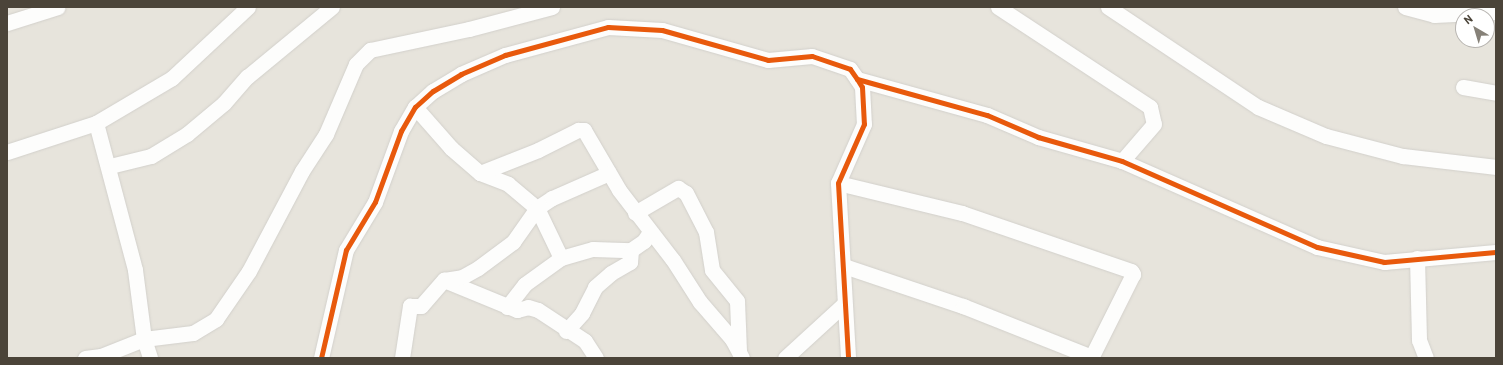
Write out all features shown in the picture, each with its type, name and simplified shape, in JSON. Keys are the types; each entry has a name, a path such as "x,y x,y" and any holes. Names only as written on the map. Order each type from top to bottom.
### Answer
{"street":[{"path":"7,23 58,7"},
{"path":"7,152 96,123 172,78 248,7"},
{"path":"110,166 152,156 187,134 224,103 252,73 332,7"},
{"path":"85,358 101,356 144,339 193,333 216,319 228,305 326,134 356,64 363,55 370,50 394,43 469,29 552,7"},
{"path":"998,7 1150,107 1154,124 1122,161"},
{"path":"1108,7 1258,107 1326,136 1403,156 1496,167"},
{"path":"1405,7 1434,15 1496,12"},
{"path":"321,358 346,250 375,202 401,131 415,107 433,91 461,74 505,55 608,27 662,30 768,60 812,56 850,69 862,87 864,124 838,183 844,266 844,304 848,358"},
{"path":"857,79 987,115 1038,137 1122,161 1317,247 1384,262 1496,252"},
{"path":"1463,87 1496,94"},
{"path":"415,107 451,148 480,173 508,184 537,208 561,258"},
{"path":"96,123 110,166 135,270 144,339 150,358"},
{"path":"480,173 538,150 581,129 649,233 740,354"},
{"path":"402,358 410,306 421,306 444,280 472,271 513,242 537,208 568,189 610,173"},
{"path":"838,183 962,214 1131,271 1133,274 1091,358 963,306 844,266"},
{"path":"636,213 678,188 686,192 706,232 712,270 736,301 740,354"},
{"path":"507,307 531,279 561,258 593,249 631,250 644,241 649,233"},
{"path":"566,331 582,313 596,287 611,273 630,262 631,250"},
{"path":"1417,258 1419,340 1426,358"},
{"path":"444,280 507,307 538,310 566,331 585,341 596,358"},
{"path":"785,358 844,304"}],"shaded area":[{"path":"7,7 1496,7 1496,358 7,358"}],"cycle path":[{"path":"321,358 346,250 375,202 401,131 415,107 433,91 461,74 505,55 608,27 662,30 768,60 812,56 850,69 862,87 864,124 838,183 848,358"},
{"path":"857,79 987,115 1038,137 1122,161 1317,247 1384,262 1496,252"}]}
